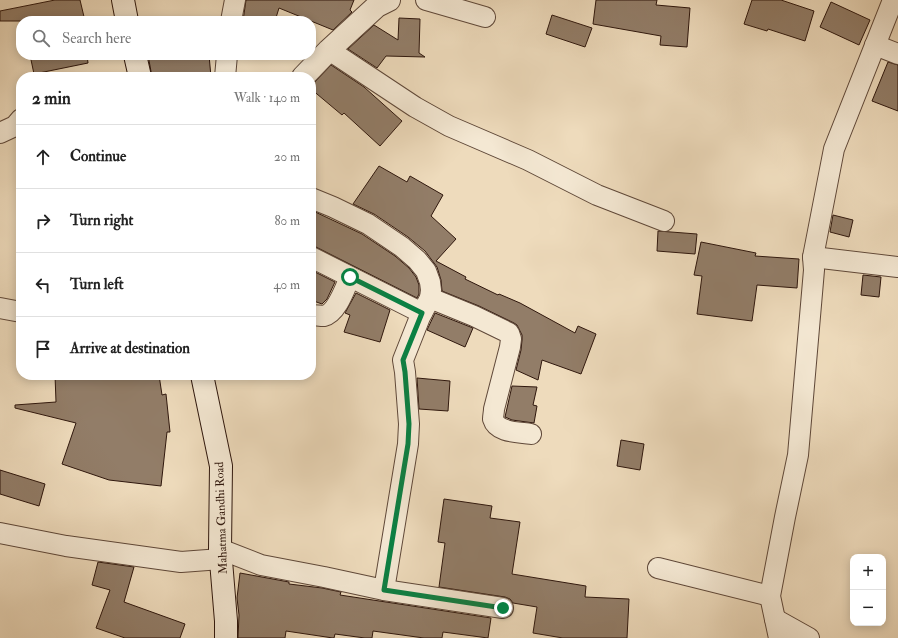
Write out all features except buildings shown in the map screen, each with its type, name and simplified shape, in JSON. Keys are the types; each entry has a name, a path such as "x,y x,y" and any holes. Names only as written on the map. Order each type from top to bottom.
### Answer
{"main road":[{"path":"123,0 126,16"},
{"path":"308,72 329,50 377,6 389,0"},
{"path":"136,60 139,72"},
{"name":"Mahatma Gandhi Road","path":"203,380 221,466 221,554 226,638"}],"street":[{"path":"232,16 234,0"},
{"path":"426,0 485,17"},
{"path":"809,638 777,629 770,596 784,517 798,455 814,270 813,257 834,149 893,0"},
{"path":"875,45 898,54"},
{"path":"329,50 415,107 449,126 528,160 598,195 664,222"},
{"path":"225,72 227,60"},
{"path":"0,132 16,125"},
{"path":"316,200 368,224 402,246 426,271 430,282 431,290 426,306 403,360 409,424 408,444 384,590"},
{"path":"813,257 898,267"},
{"path":"316,260 350,277 426,306 474,316 509,333 511,339 510,347 493,418 496,425 504,430 531,434"},
{"path":"316,315 325,316 333,310 339,302 350,277"},
{"path":"0,308 16,311"},
{"path":"0,533 66,546 181,562 221,554 261,565 384,590 503,608"},
{"path":"658,568 770,596"}],"route":[{"path":"350,277 422,313 403,360 409,424 408,444 384,590 503,608"}]}
